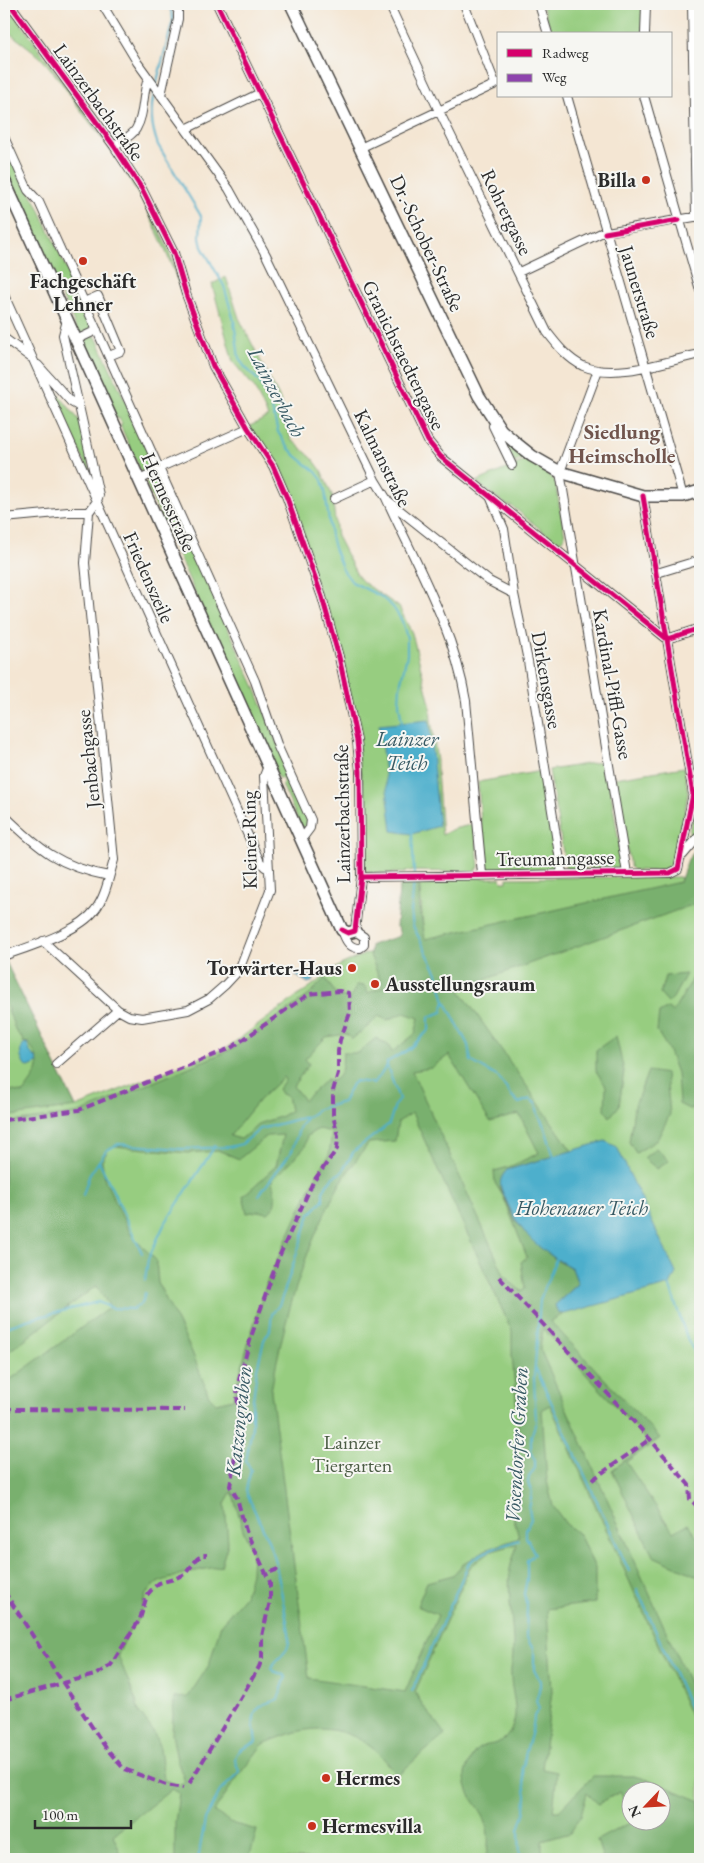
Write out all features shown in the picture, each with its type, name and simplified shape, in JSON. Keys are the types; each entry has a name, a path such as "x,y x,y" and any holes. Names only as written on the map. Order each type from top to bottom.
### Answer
{"street":[{"name":"Lainzerbachstraße","path":"10,4 114,146 142,188 174,253 186,294 213,366 248,428 273,466 287,498 322,597 339,657 357,741 360,771 361,873 355,930"},
{"path":"102,4 150,81 145,88 143,106 136,131 114,146"},
{"path":"159,94 178,19 178,11 174,4"},
{"name":"Granichstaedtengasse","path":"217,4 428,441 441,457 667,639"},
{"name":"Dr.-Schober-Straße","path":"291,4 479,396 492,417 512,440 532,456 560,472 643,496 683,496 700,491"},
{"name":"Rohrergasse","path":"389,4 547,332 557,346 570,358 583,366 598,370 616,371 700,354"},
{"path":"360,148 438,109 496,83 464,4"},
{"path":"539,4 547,32"},
{"path":"645,32 646,4"},
{"path":"519,272 601,233 698,217 692,4"},
{"name":"Kalmanstraße","path":"150,81 228,189 266,255 375,480 386,498 448,633 461,673 474,781 482,874"},
{"path":"186,129 260,93"},
{"name":"Jaunerstraße","path":"568,98 605,233 683,496"},
{"path":"645,98 700,290"},
{"name":"Hermesstraße","path":"4,137 28,190 40,202 255,682 278,747 311,820 310,828 301,840"},
{"name":"Hermesstraße","path":"4,180 347,943 353,947 360,948 365,941 364,936 355,930"},
{"name":"Friedenszeile","path":"4,296 260,862 270,869"},
{"path":"84,302 98,296 121,351 109,356"},
{"path":"4,518 89,512 99,495 62,335 67,320"},
{"path":"76,340 97,330"},
{"path":"4,338 32,358 71,402 78,406"},
{"path":"560,472 598,370"},
{"path":"479,396 512,465"},
{"path":"139,480 154,473 159,468 248,428"},
{"name":"Kardinal-Piffl-Gasse","path":"560,472 627,873"},
{"path":"334,499 375,480"},
{"name":"Dirkensgasse","path":"489,494 504,529 514,594 528,662 562,873"},
{"path":"643,496 693,794 700,824"},
{"path":"386,498 489,581 514,594"},
{"name":"Jenbachgasse","path":"4,956 78,926 95,911 102,898 114,860 85,563 89,512"},
{"path":"657,573 700,560"},
{"path":"667,639 700,628"},
{"name":"Kleiner Ring","path":"43,941 118,1010 129,1016 142,1018 178,1013 209,999 239,970 270,890 264,776 268,766"},
{"path":"682,857 693,794"},
{"path":"4,815 24,835 61,862 86,872 109,876"},
{"path":"682,857 700,835"},
{"name":"Treumanngasse","path":"361,873 408,876 674,872 678,869 682,857"},
{"path":"342,930 348,933 355,930"},
{"path":"56,1064 118,1010"}],"green space":[{"path":"4,4 7,4 126,170 149,209 168,248 183,294 155,227 120,164 47,65 40,57 4,29"},
{"path":"542,4 643,4 642,32 551,32"},
{"path":"4,143 37,204 93,327 91,330 81,334 78,332 4,166"},
{"path":"226,277 239,318 282,403 282,411 291,439 313,459 321,470 332,495 337,536 357,575 363,582 399,607 412,633 430,704 437,761 442,835 453,829 475,824 479,867 473,872 406,871 405,873 366,873 364,870 363,787 345,675 288,495 250,426 268,417 254,387 233,362 212,284"},
{"path":"93,335 96,337 156,468 144,474 141,472 120,425 122,424 119,418 117,419 82,342"},
{"path":"50,384 80,421 91,472 89,473"},
{"path":"502,435 526,457 514,463"},
{"path":"529,459 546,471 555,481 565,536 560,542 556,542 512,506 508,506 476,482"},
{"path":"158,475 254,685 308,822 306,827 301,827 282,785 284,783 282,778 279,779 146,484 150,478"},
{"path":"606,761 623,868 621,870 591,870 590,866 586,866 586,870 566,870 549,770"},
{"path":"684,767 688,792 676,864 662,870 633,870 630,867 615,778"},
{"path":"542,771 558,867 555,870 490,870 484,863 478,782"},
{"path":"692,817 698,830 688,844 687,843"},
{"path":"700,845 700,902 459,989 572,1151 507,1170 500,1188 515,1221 556,1260 572,1268 578,1284 555,1305 558,1313 564,1314 550,1321 660,1438 626,1462 673,1532 688,1524 697,1537 700,1537 700,1584 697,1576 653,1556 612,1470 649,1442 543,1328 540,1349 700,1707 700,1738 550,1405 542,1409 547,1481 553,1506 566,1524 579,1534 595,1568 595,1603 547,1609 552,1691 542,1769 557,1772 553,1811 559,1811 593,1776 633,1776 650,1780 622,1780 622,1796 620,1792 598,1804 587,1793 581,1816 570,1833 542,1841 542,1859 477,1859 485,1857 487,1852 487,1829 482,1813 468,1792 465,1773 474,1753 479,1748 503,1740 508,1735 515,1719 511,1682 513,1643 509,1580 517,1544 489,1552 470,1567 415,1692 445,1735 397,1776 386,1761 361,1740 331,1730 298,1731 263,1745 214,1812 234,1824 257,1830 249,1859 175,1859 175,1823 179,1793 172,1789 113,1835 123,1859 4,1859 4,1384 110,1307 96,1286 4,1355 4,1123 80,1113 232,1049 308,996 325,978 337,995 350,998 357,985 365,986 368,993 383,987 370,955 371,945 400,936 398,927 396,927 399,888 406,879 419,879 420,907 425,939 680,882 688,859","holes":["404,1013 419,1018 415,1034 392,1052 388,1045 376,1038 358,1053 343,1053 342,1069 339,1076 332,1081 327,1079 304,1100 293,1086 309,1064 305,1059 326,1037 346,1034 352,1039 378,1016 387,1020","449,1055 490,1122 519,1114 539,1153 509,1167 494,1171 495,1183 503,1196 527,1257 521,1262 525,1288 521,1291 505,1277 412,1071 431,1068","283,1077 285,1080 278,1089 281,1094 287,1096 290,1111 280,1117 260,1123 241,1139 230,1136 259,1100","412,1113 512,1331 512,1355 518,1424 513,1516 519,1538 485,1550 462,1565 453,1575 427,1582 417,1606 438,1615 405,1692 309,1678 271,1391 289,1311 306,1259 327,1208 343,1179 369,1143 395,1141 398,1122","318,1129 332,1132 329,1155 311,1186 267,1282 233,1399 216,1403 209,1396 192,1352 158,1283 156,1260 131,1235 105,1180 102,1161 108,1150 114,1146 187,1153 220,1151 239,1159 267,1136 283,1135 276,1166 243,1196 247,1213 259,1211 268,1213 275,1203 272,1181 305,1147 307,1136","232,1491 243,1530 252,1551 251,1573 245,1596 221,1624 209,1665 188,1697 174,1698 172,1734 177,1760 185,1782 178,1785 164,1780 160,1748 153,1731 139,1712 118,1655 129,1631 139,1618 146,1594 152,1587 159,1582 186,1573 221,1566 228,1543 225,1503"]},
{"name":"Lainzer Tiergarten","path":"680,877 681,882 700,878 700,1859 4,1859 4,958 76,1107 228,1047 340,965 370,952 424,939 419,879 501,878 502,882 507,882 507,878"},
{"path":"4,958 76,1107 4,1117 4,1089 23,1093 36,1074 38,1064 29,1043 23,1042 16,1032 4,998"},
{"path":"698,970 700,971 700,1109 689,1109 679,1104 677,1073 668,1049 657,1031 659,1013 668,1008 673,1012"},
{"path":"686,974 673,998 668,1003 660,994 665,976"},
{"path":"616,1036 624,1071 619,1106 610,1117 605,1110 606,1086 596,1071 596,1050"},
{"path":"648,1071 666,1074 670,1114 657,1140 636,1153 629,1142 634,1108"},
{"path":"656,1148 669,1161 657,1169 644,1158"},
{"path":"672,1789 700,1801 700,1859 603,1859 597,1840 622,1827 622,1830 672,1830"}],"water":[{"name":"Lainzer Teich","path":"429,720 439,826 412,834 392,831 379,725"},
{"path":"297,972 313,977 314,981 308,983 295,975"},
{"path":"25,1043 28,1044 30,1052 38,1063 29,1067 25,1066 21,1057 21,1048"},
{"name":"Hohenauer Teich","path":"605,1141 617,1147 676,1273 670,1285 564,1314 558,1313 555,1305 578,1284 572,1268 541,1248 518,1223 502,1192 502,1178 507,1170"}],"waterway":[{"name":"Lainzerbach","path":"156,85 173,20 170,7 166,4"},
{"name":"Lainzerbach","path":"154,92 152,118 158,145 201,216 200,238 202,247 224,286 234,321 239,358 259,381 270,401 278,432 286,445 316,472 322,480 331,536 343,570 352,582 380,596 393,607 402,621 407,638 407,655 400,686 399,704 402,723"},
{"name":"Lainzerbach","path":"412,832 414,875"},
{"name":"Lainzerbach","path":"414,880 411,913 413,926 437,973 445,1001 468,1045 471,1061 498,1077 519,1103 530,1099 536,1104 554,1157"},
{"name":"Katzengraben","path":"198,1859 205,1820 220,1791 239,1771 235,1760 236,1755 240,1750 256,1742 253,1721 256,1712 263,1705 278,1699 286,1677 273,1671 271,1668 287,1649 289,1639 276,1565 268,1540 246,1489 251,1470 246,1461 252,1427 252,1407 257,1369 264,1340 270,1330 272,1314 279,1305 284,1292 310,1214 323,1200 323,1192 327,1184 333,1177 342,1172 354,1151 389,1124 399,1099 387,1062 408,1050 429,1030 429,1017 442,1012 445,1001"},
{"path":"83,1195 89,1176 99,1161 106,1151 118,1144 181,1149 229,1147 242,1144 260,1129 309,1116 319,1109 343,1102 352,1084 356,1081 373,1083 386,1067"},
{"path":"259,1195 292,1151 300,1126 307,1117"},
{"path":"145,1280 148,1259 164,1225 215,1146"},
{"path":"99,1161 142,1253"},
{"name":"Vösendorfer Graben","path":"520,1859 519,1829 525,1811 526,1796 522,1767 534,1716 539,1709 536,1701 540,1687 540,1681 534,1670 534,1648 526,1635 527,1606 524,1594 527,1579 527,1560 535,1554 526,1537 526,1529 531,1519 529,1509 532,1492 528,1483 529,1477 535,1468 535,1461 531,1450 531,1437 536,1422 534,1378 540,1300 556,1259"},
{"name":"Lainzerbach","path":"669,1284 688,1341 694,1351 694,1364 700,1378"},
{"path":"4,1328 27,1320 98,1302 112,1308 133,1309 142,1303 145,1293"},
{"path":"535,1367 629,1571"},
{"path":"412,1691 469,1563 499,1546 519,1540"},
{"path":"637,1589 700,1731"}],"marked path":[{"path":"4,1120 79,1110 231,1048 309,994 339,991 349,993 350,1013 340,1040 338,1073 333,1091 333,1115 338,1136 337,1149 313,1182 278,1259 251,1337 237,1394 239,1413 230,1486 237,1498 246,1531 270,1582 270,1601 262,1636 262,1659 189,1784"},
{"path":"499,1277 650,1439 689,1485 690,1499 699,1508"},
{"path":"4,1409 185,1410"},
{"path":"592,1480 650,1439"},
{"path":"4,1591 63,1683 95,1675 111,1665 140,1619 147,1595 153,1588 159,1583 185,1574 197,1559 207,1555"},
{"path":"271,1572 279,1569"},
{"path":"4,1700 63,1683 106,1748 124,1769 166,1785 183,1788"}],"cycle path":[{"path":"10,4 114,146 142,189 174,253 186,294 213,366 248,428 273,466 287,498 322,597 339,657 357,741 360,771 361,877 355,931 348,933 342,930"},
{"path":"217,4 428,441 441,457 667,639 700,628"},
{"path":"605,233 679,220"},
{"path":"361,877 670,873 678,869 693,794 643,496"}],"place":[{"name":"Billa","path":"646,180"},
{"name":"Fachgeschäft Lehner","path":"83,261"},
{"name":"Torwärter-Haus","path":"352,968"},
{"name":"Ausstellungsraum","path":"375,984"},
{"name":"Hermes","path":"326,1778"},
{"name":"Hermesvilla","path":"312,1826"}],"district":[{"name":"Siedlung Heimscholle","path":"622,443"}]}
